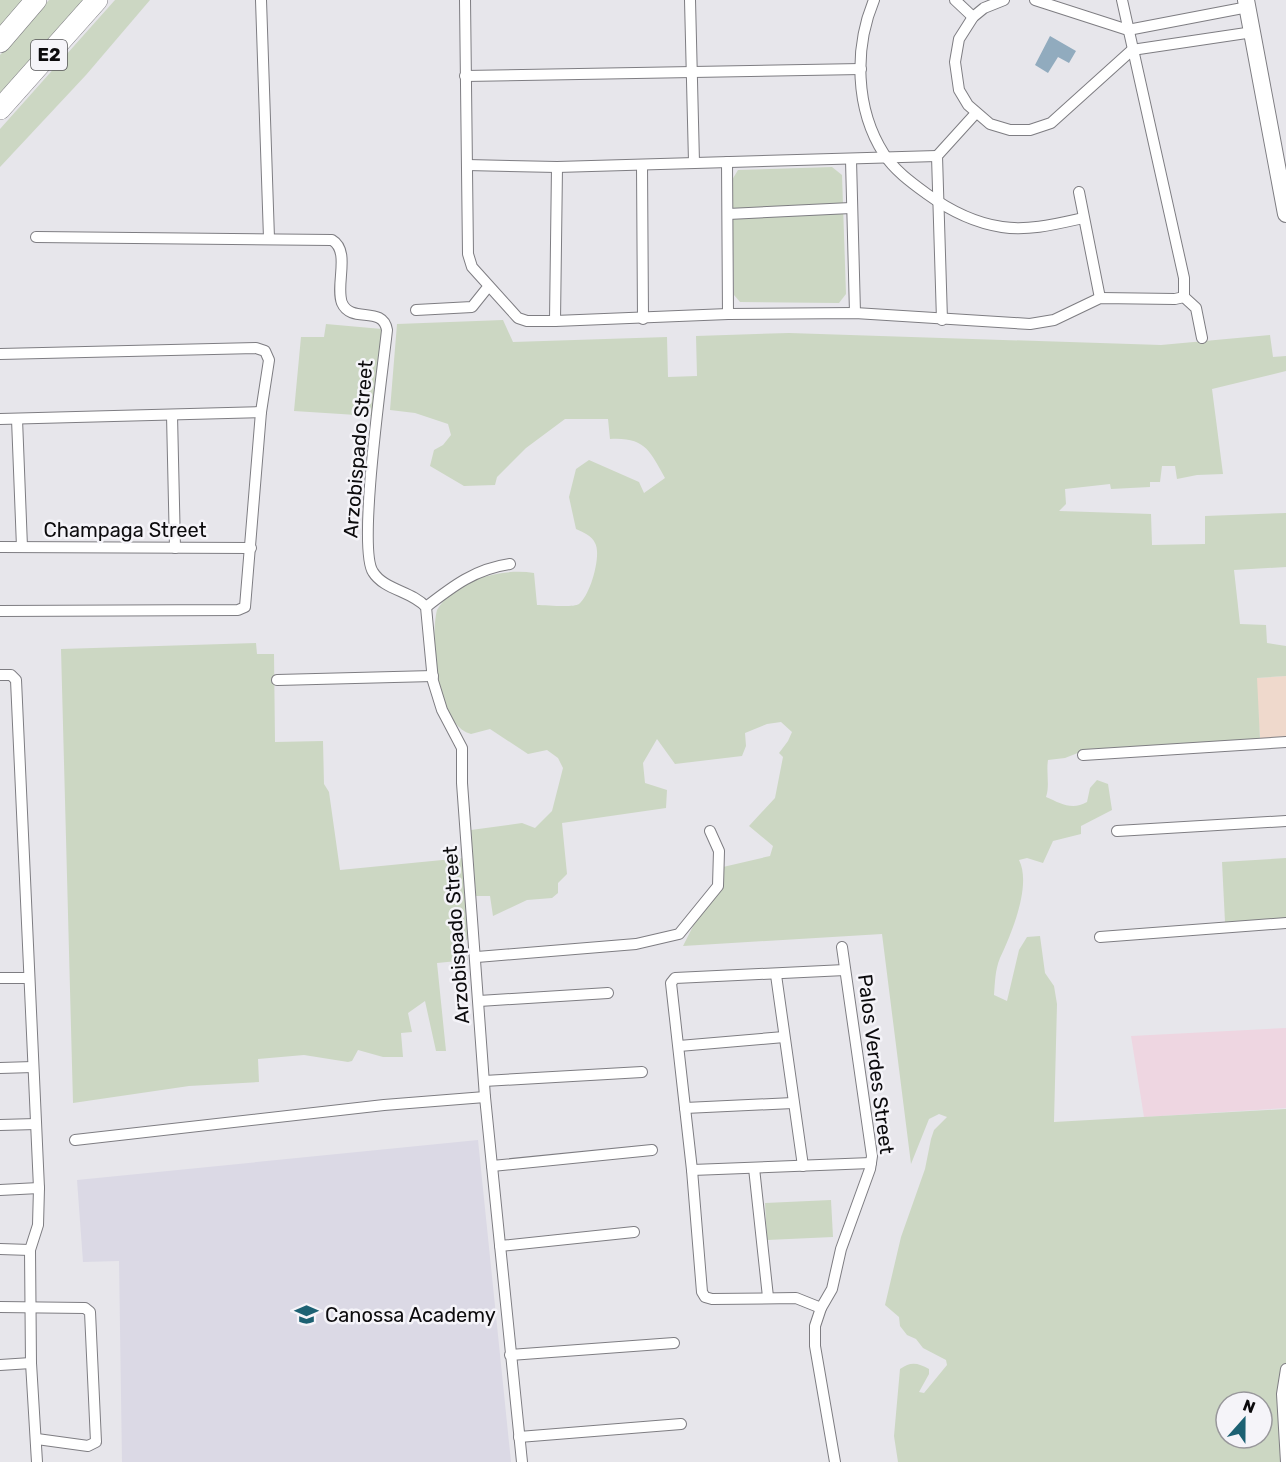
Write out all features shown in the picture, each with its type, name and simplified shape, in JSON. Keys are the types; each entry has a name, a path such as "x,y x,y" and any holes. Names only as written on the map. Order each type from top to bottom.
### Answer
{"highway":[{"name":"E2","path":"0,42 36,0"},
{"name":"E2","path":"0,109 97,0"}],"street":[{"path":"261,0 269,238"},
{"path":"465,0 468,254 472,267 518,318 527,321 555,321 729,314 855,313 1030,324 1054,320 1100,298 1175,299 1184,297"},
{"path":"690,0 694,162"},
{"path":"874,0 863,34 861,69 866,114 885,156 900,172 936,201 962,215 1004,228 1047,227 1083,218"},
{"path":"956,0 973,17"},
{"path":"1004,0 984,8 973,17 959,39 955,62 963,98 975,113 990,124 1010,130 1041,128 1060,117 1132,50 1180,41 1253,32"},
{"path":"1035,0 1128,30 1247,4 1282,173 1286,214"},
{"path":"1122,0 1184,278 1184,297 1196,308 1203,338"},
{"path":"1176,21 1180,41"},
{"path":"465,76 861,69"},
{"path":"942,320 936,201 937,156 975,113"},
{"path":"467,165 557,167 937,156"},
{"path":"851,160 855,313"},
{"path":"728,162 729,314"},
{"path":"642,165 643,319"},
{"path":"555,321 557,167"},
{"path":"1079,192 1100,298"},
{"path":"728,214 851,208"},
{"name":"Arzobispado Street","path":"36,237 324,238 335,241 340,250 344,305 355,314 377,316 385,322 387,330 368,495 369,561 379,579 414,596 426,607 433,676 442,710 462,748 462,783 477,957 485,1097 522,1462"},
{"path":"416,310 472,307 488,287"},
{"path":"0,354 256,348 265,351 269,360 261,412 247,599 242,609 0,611"},
{"path":"0,419 261,412"},
{"path":"172,415 175,548"},
{"path":"17,419 22,547"},
{"name":"Champaga Street","path":"0,547 251,548"},
{"path":"426,607 463,579 480,570 510,564"},
{"path":"0,675 11,675 16,680 39,1188 38,1225 30,1250 31,1364 37,1462"},
{"path":"277,680 433,676"},
{"path":"1083,755 1286,742"},
{"path":"1117,831 1286,821"},
{"path":"477,957 636,944 679,934 718,886 719,851 710,831"},
{"path":"1100,937 1286,923"},
{"name":"Palos Verdes Street","path":"836,1462 815,1341 815,1326 821,1308 832,1289 841,1249 871,1163 871,1148 842,947"},
{"path":"821,1308 802,1299 768,1297 712,1299 705,1297 702,1292 692,1170 671,986 673,979 846,970"},
{"path":"776,975 803,1166"},
{"path":"0,978 29,978"},
{"path":"479,1000 608,993"},
{"path":"679,1046 784,1037"},
{"path":"0,1068 33,1067"},
{"path":"484,1081 642,1072"},
{"path":"75,1140 384,1104 485,1097"},
{"path":"685,1108 793,1103"},
{"path":"0,1125 36,1124"},
{"path":"492,1166 651,1150"},
{"path":"692,1170 871,1163"},
{"path":"754,1168 768,1297"},
{"path":"0,1190 39,1188"},
{"path":"500,1246 634,1232"},
{"path":"0,1249 30,1250"},
{"path":"0,1307 86,1308 89,1311 97,1439 88,1446 37,1439"},
{"path":"510,1355 674,1343"},
{"path":"0,1365 31,1364"},
{"path":"1286,1370 1282,1394 1286,1462"},
{"path":"519,1437 681,1424"}],"shaded area":[{"path":"1286,676 1286,737 1260,739 1256,678"},
{"path":"1286,1028 1286,1108 1144,1117 1131,1036"},
{"name":"Canossa Academy","path":"478,1140 511,1462 122,1462 119,1261 83,1262 77,1180"}],"green space":[{"path":"0,0 24,0 0,27"},
{"path":"49,0 88,0 0,99 0,55"},
{"path":"115,0 150,0 86,75 0,167 0,129"},
{"path":"832,167 842,175 846,294 839,303 740,302 734,295 732,180 738,170"},
{"path":"503,320 513,342 667,337 668,377 697,376 696,336 789,333 1161,345 1270,335 1273,357 1286,356 1286,371 1212,389 1223,474 1197,475 1177,479 1175,466 1162,466 1160,482 1150,482 1150,487 1111,489 1110,484 1065,489 1066,504 1059,511 1151,514 1152,545 1205,544 1205,516 1286,513 1286,567 1234,570 1240,624 1266,625 1267,643 1286,646 1286,676 1257,678 1260,739 1088,749 1065,758 1048,760 1046,797 1066,805 1082,805 1087,802 1090,788 1097,780 1108,784 1112,810 1081,826 1081,834 1053,841 1043,863 1027,858 1019,860 1022,870 1022,896 1019,910 998,963 994,995 1007,1001 1019,950 1027,937 1040,936 1045,973 1054,986 1057,1004 1054,1122 1286,1109 1286,1462 898,1462 894,1436 900,1369 914,1364 929,1369 929,1374 919,1392 924,1393 947,1365 946,1360 923,1348 916,1339 907,1335 900,1326 899,1317 885,1305 901,1237 925,1169 931,1139 934,1130 947,1117 939,1114 929,1119 911,1164 882,934 683,946 723,867 770,856 773,846 749,826 775,798 783,757 779,753 792,732 781,722 767,724 745,733 746,746 742,756 675,764 657,739 643,763 645,783 667,790 666,808 562,823 567,874 558,883 558,893 552,898 527,900 493,916 490,896 476,896 471,830 522,823 535,828 552,811 563,768 558,758 547,750 528,754 490,729 471,734 459,727 450,715 438,679 434,640 437,610 455,590 467,583 508,572 534,573 537,605 579,604 591,584 597,549 594,541 587,534 576,529 569,497 576,469 589,460 639,482 644,493 665,478 650,453 639,443 631,440 610,439 608,419 565,419 526,448 497,477 495,485 464,486 430,466 434,450 443,445 451,435 448,424 415,413 390,410 397,324"},
{"path":"326,324 382,329 372,416 294,411 301,337 324,337"},
{"path":"256,643 257,654 274,654 275,742 323,741 324,784 329,792 340,870 463,858 469,937 464,943 468,960 437,963 446,1051 436,1051 425,1001 408,1013 412,1032 401,1033 403,1057 383,1057 358,1050 352,1061 348,1062 304,1055 258,1059 259,1082 189,1086 73,1103 61,649"},
{"path":"1286,858 1286,918 1225,922 1222,862"},
{"path":"831,1200 833,1237 767,1240 765,1203"}],"water":[{"path":"1050,36 1076,51 1069,63 1058,57 1048,73 1035,65"}],"place":[{"name":"Canossa Academy","path":"307,1315"}]}
